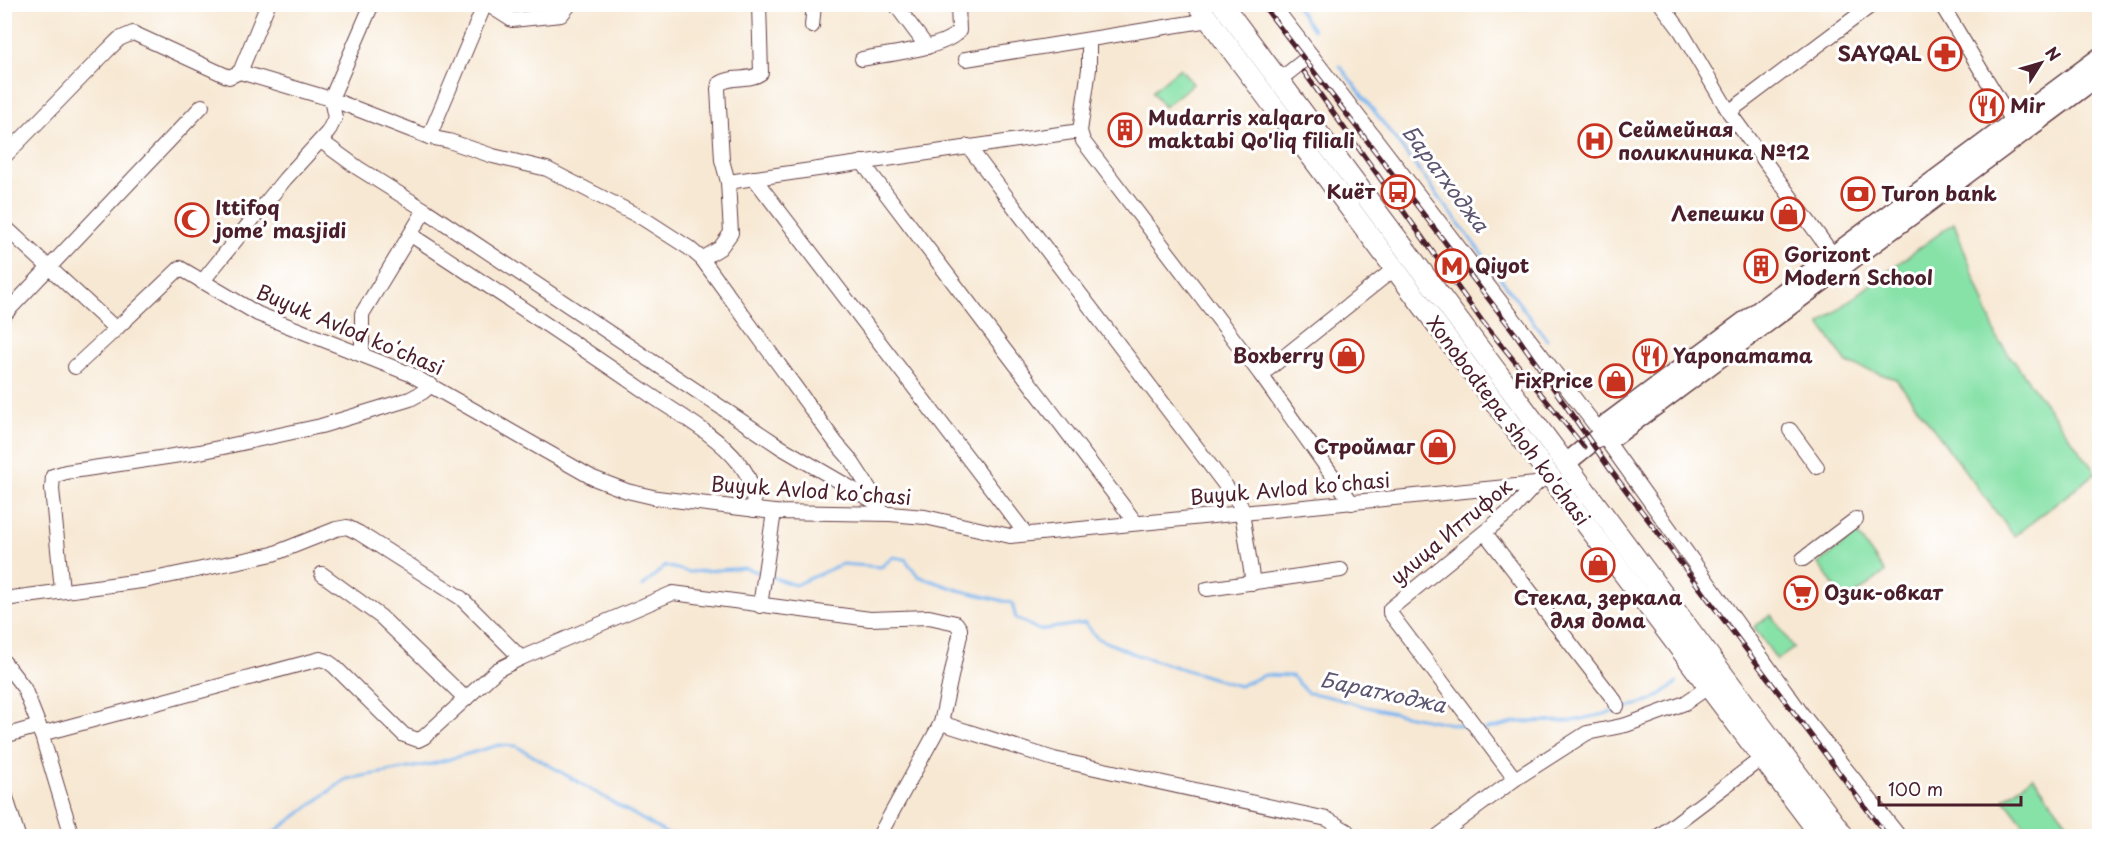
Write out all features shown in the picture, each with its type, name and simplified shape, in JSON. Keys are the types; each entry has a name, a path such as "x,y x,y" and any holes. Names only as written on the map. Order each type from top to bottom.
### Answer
{"highway":[{"name":"Xonobodtepa shoh ko'chasi","path":"1222,4 1844,837"},
{"name":"Xonobodtepa shoh ko'chasi","path":"1203,12 1394,269 1542,480 1708,687 1821,837"},
{"path":"1316,165 1332,153"},
{"path":"1542,480 1565,464"}],"main road":[{"path":"1565,464 1602,434 1606,424 1837,261 2016,128 2100,57"},
{"path":"2016,128 2100,75"}],"street":[{"path":"240,72 268,4"},
{"path":"202,282 285,179 328,132 335,117 331,99 372,4"},
{"path":"429,137 486,4 512,20 561,15 570,4"},
{"path":"702,260 724,243 731,233 728,182 722,160 718,89 719,84 726,80 753,77 761,73 759,4"},
{"path":"812,26 814,4"},
{"path":"895,4 927,47"},
{"path":"862,58 927,47 951,37 959,31 958,4"},
{"path":"1272,4 1602,434 1802,714 1899,837"},
{"path":"1661,4 1681,31 1729,112 1837,261"},
{"path":"1729,112 1873,4"},
{"path":"1941,4 2016,128"},
{"path":"966,59 1089,40 1203,12"},
{"path":"4,158 119,39 133,33 229,77 240,72 331,99 429,137 547,169 644,219 689,248 702,260 850,459 885,510"},
{"path":"1089,40 1089,69 1080,130 1083,141 1261,375 1352,503"},
{"path":"1278,81 1311,55"},
{"path":"4,315 202,106"},
{"path":"728,182 1080,130"},
{"path":"321,141 358,168 425,210 782,448 885,510"},
{"path":"968,146 1241,506 1253,582"},
{"path":"862,162 1136,523"},
{"path":"754,178 1026,534"},
{"path":"362,355 362,314 425,210"},
{"path":"4,226 116,329 75,367"},
{"path":"411,235 582,348 715,440 740,464 747,475 754,496 754,510"},
{"name":"Buyuk Avlod koʻchasi","path":"116,329 180,268 258,314 410,374 532,444 610,485 657,498 754,510 774,512 885,510 1010,536 1244,515 1542,480"},
{"path":"1261,375 1394,269"},
{"path":"62,590 52,489 53,476 66,472 200,452 321,426 410,399 431,385"},
{"path":"1790,430 1817,467"},
{"name":"улица Иттифок","path":"1515,779 1392,617 1390,609 1485,533 1542,480"},
{"path":"760,606 774,512"},
{"path":"1803,559 1856,519"},
{"path":"4,599 149,580 273,554 336,529 347,527 461,598 521,658"},
{"path":"1485,533 1617,706"},
{"path":"1207,589 1341,570"},
{"path":"322,574 381,617 466,699"},
{"path":"4,736 74,727 320,659 334,666 404,735 418,740 497,670 674,593 870,619 929,617 956,623 960,629 960,635 941,723 879,837"},
{"path":"4,662 24,688 45,730 72,837"},
{"path":"1438,837 1515,779 1587,734 1626,725 1686,703 1708,687"},
{"path":"941,723 1054,759 1327,819 1347,831 1350,837"},
{"path":"1659,837 1762,758"},
{"path":"4,791 18,837"}],"green space":[{"path":"1180,68 1193,84 1164,107 1152,91"},
{"path":"1954,223 1997,338 2096,473 2014,536 1896,379 1847,363 1820,324"},
{"path":"1857,534 1885,572 1846,602 1818,564"},
{"path":"1771,615 1794,648 1777,660 1754,627"},
{"path":"2033,777 2069,825 2055,836 2033,836 2004,799"}],"waterway":[{"name":"Баратходжа","path":"1295,4 1313,30"},
{"name":"Баратходжа","path":"1340,66 1547,340"},
{"name":"Баратходжа","path":"769,576 795,585 842,564 881,567 893,557 905,559 918,576 958,590 1012,603 1016,618 1039,630 1085,623 1097,638 1137,655 1239,686 1265,675 1292,676 1308,693 1392,713 1469,727"},
{"name":"Баратходжа","path":"642,587 665,566 689,572 746,568 760,573"},
{"name":"Баратходжа","path":"1484,730 1518,722 1572,721 1609,713 1651,701 1677,683"},
{"path":"269,836 346,779 432,764 499,745 516,746 671,836"}],"railway":[{"path":"1262,4 1517,336 1609,468 1887,836"},
{"path":"1304,72 1482,321 1584,447"}],"place":[{"name":"SAYQAL","path":"1945,54"},
{"name":"Mir","path":"1987,106"},
{"name":"Mudarris xalqaro maktabi Qo'liq filiali","path":"1125,130"},
{"name":"Сеймейная поликлиника №12","path":"1595,141"},
{"name":"Киёт","path":"1398,192"},
{"name":"Turon bank","path":"1858,194"},
{"name":"Лепешки","path":"1788,214"},
{"name":"Ittifoq jome’ masjidi","path":"192,220"},
{"name":"Qiyot","path":"1452,266"},
{"name":"Gorizont Modern School","path":"1761,266"},
{"name":"Boxberry","path":"1347,356"},
{"name":"Yaponamama","path":"1650,356"},
{"name":"FixPrice","path":"1616,381"},
{"name":"Строймаг","path":"1438,447"},
{"name":"Стекла, зеркала для дома","path":"1598,565"},
{"name":"Озик-овкат","path":"1801,593"}]}
